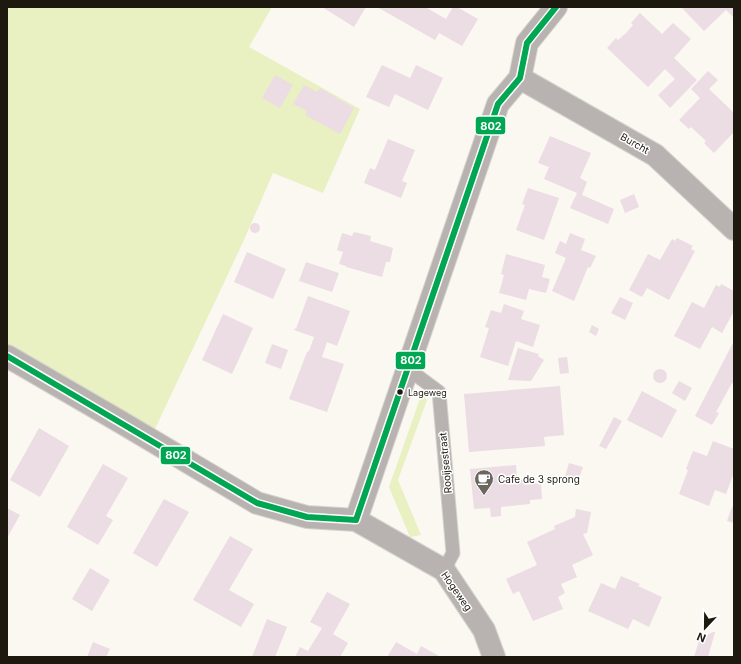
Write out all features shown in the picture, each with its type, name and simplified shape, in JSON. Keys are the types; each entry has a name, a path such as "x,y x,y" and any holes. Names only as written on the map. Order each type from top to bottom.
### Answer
{"street":[{"path":"7,356 257,503 307,517 356,520 498,104 520,78 527,43 556,7"},
{"name":"Burcht","path":"520,78 655,154 734,229"},
{"name":"Hogeweg","path":"356,520 444,570 484,630 494,657"}],"lane":[{"name":"Rooijsestraat","path":"408,369 439,392 453,553 444,570"}],"green space":[{"path":"7,7 272,7 249,47 360,109 323,193 273,173 244,240 154,431 7,347"},
{"path":"422,393 427,400 398,480 421,535 410,537 389,487"}],"building":[{"path":"322,7 366,7 354,27"},
{"path":"377,7 428,7 427,8 446,19 453,7 457,7 478,19 462,46 439,33 435,40"},
{"path":"681,7 734,7 734,18 726,10 704,31"},
{"path":"640,13 662,34 673,23 691,39 674,58 697,80 670,108 658,95 675,79 665,69 648,87 607,48 616,38 618,40 626,33 633,25 631,23"},
{"path":"382,65 410,78 416,65 443,78 428,110 395,94 389,107 366,97"},
{"path":"708,71 718,80 709,89 734,113 734,132 714,153 704,143 706,141 691,127 689,129 679,120 700,98 691,89"},
{"path":"275,75 293,85 280,108 262,98"},
{"path":"304,85 317,92 320,88 354,108 340,134 305,115 307,111 293,104"},
{"path":"550,136 591,153 580,178 587,182 582,195 614,209 608,224 570,208 577,193 544,179 549,167 538,163"},
{"path":"388,139 415,150 402,181 407,183 401,198 364,183 370,168 375,170"},
{"path":"528,188 559,198 544,240 516,230 525,205 522,204"},
{"path":"634,194 639,207 625,213 620,200"},
{"path":"253,223 257,223 260,228 257,233 253,233 250,230 250,226"},
{"path":"354,232 371,236 370,241 393,248 390,262 386,262 382,277 339,264 343,252 337,250 342,233 352,236"},
{"path":"570,233 585,239 581,250 596,256 590,268 588,267 574,301 552,291 566,258 555,253 560,241 566,244"},
{"path":"677,238 693,246 691,249 695,251 669,300 647,288 642,297 629,290 648,254 660,260 672,239 675,241"},
{"path":"247,252 286,269 273,299 234,282"},
{"path":"506,254 545,265 542,277 550,279 546,293 529,289 526,300 499,293 504,275 501,274"},
{"path":"306,262 339,273 332,292 299,281"},
{"path":"721,284 734,291 734,311 722,333 712,327 700,349 674,336 692,302 704,308 716,285 720,287"},
{"path":"308,296 350,311 337,346 327,342 322,357 344,364 327,412 289,399 314,337 294,330 295,328 296,329"},
{"path":"620,297 633,303 625,320 611,313"},
{"path":"504,304 524,311 521,319 540,325 533,347 516,341 508,366 480,357 489,328 485,327 491,310 501,313"},
{"path":"223,314 253,328 232,374 202,360"},
{"path":"592,325 599,329 596,336 589,332"},
{"path":"734,341 734,384 732,383 716,412 719,413 712,425 695,416"},
{"path":"272,344 288,350 281,369 265,363"},
{"path":"518,348 539,354 538,356 544,360 531,381 508,380"},
{"path":"567,357 569,373 560,374 558,358"},
{"path":"660,369 665,371 667,376 665,381 660,383 655,381 653,376 655,371"},
{"path":"679,381 692,388 685,401 672,393"},
{"path":"560,386 564,435 544,437 545,446 469,452 464,394"},
{"path":"642,391 677,410 662,438 627,420"},
{"path":"614,417 622,421 606,449 599,446"},
{"path":"39,428 69,446 40,497 10,480"},
{"path":"713,441 734,449 734,472 726,494 715,490 709,506 679,494 693,451 707,456"},
{"path":"569,463 583,467 578,481 565,476"},
{"path":"103,464 128,478 106,516 113,520 98,545 67,527"},
{"path":"516,465 517,480 528,479 528,484 541,483 542,499 530,500 530,504 501,507 501,516 491,517 490,508 474,509 470,469"},
{"path":"164,499 189,512 157,567 133,553"},
{"path":"732,507 734,508 734,523 727,521"},
{"path":"7,508 20,515 7,538"},
{"path":"576,509 591,512 587,533 583,534 593,555 572,565 577,577 561,584 565,593 558,597 563,609 533,621 519,591 513,594 506,579 537,565 527,542 555,529 554,526 575,517"},
{"path":"230,536 253,549 229,590 254,604 241,627 193,600"},
{"path":"90,568 110,580 92,611 72,599"},
{"path":"621,576 640,584 638,586 662,597 649,627 633,619 628,629 588,611 601,583 615,589"},
{"path":"327,592 350,604 333,634 348,643 340,657 295,657 300,647 308,651 322,628 310,622"},
{"path":"267,619 287,627 275,657 252,657"},
{"path":"715,632 708,657 694,657 700,638"},
{"path":"93,642 110,649 106,657 87,657"},
{"path":"396,642 417,654 421,646 439,656 387,657"}],"transit line":[{"name":"802","path":"356,520 498,104 520,78 527,43 556,7"},
{"name":"802","path":"7,356 257,503 307,517 356,520"}],"place":[{"name":"Lageweg","path":"400,392"},
{"name":"Cafe de 3 sprong","path":"484,496"}]}
